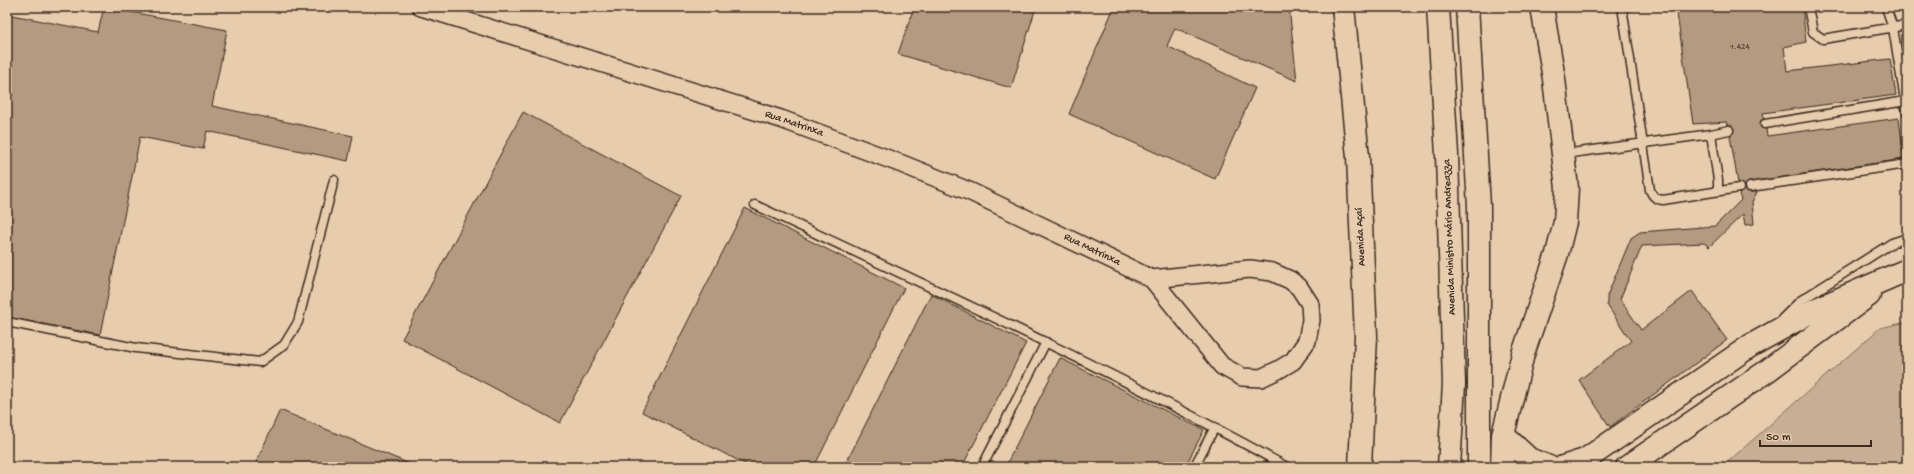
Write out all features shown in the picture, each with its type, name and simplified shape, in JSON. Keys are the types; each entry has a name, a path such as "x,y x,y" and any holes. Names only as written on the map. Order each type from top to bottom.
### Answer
{"street":[{"name":"Rua Matrinxa","path":"421,7 781,119 902,164 971,192 1152,279 1222,366 1242,377 1261,378 1278,370 1293,361 1307,341 1311,320 1310,304 1299,287 1290,280 1272,272 1250,269 1152,279"},
{"name":"Avenida Açaí","path":"1343,7 1358,157 1366,336 1360,467"},
{"name":"Avenida Ministro Mário Andreazza","path":"1438,7 1447,155 1454,384 1450,467"},
{"path":"1467,7 1478,206 1479,467"},
{"path":"1502,467 1503,435 1523,354 1557,254 1565,222 1567,188 1554,79 1542,7"},
{"path":"1563,467 1586,464 1750,346 1814,310 1901,273"},
{"path":"1627,467 1767,371 1901,273"},
{"path":"1750,346 1767,371"},
{"path":"1503,435 1529,459 1549,467"}],"lane":[{"path":"1622,7 1652,195 1657,199 1663,200 1738,188"},
{"path":"1808,7 1814,32 1823,39 1907,25"},
{"path":"1886,7 1893,28 1907,112"},
{"path":"1765,124 1906,101"},
{"path":"1563,154 1711,134 1728,130"},
{"path":"1711,134 1718,180 1718,192"},
{"path":"1750,187 1907,164"},
{"path":"7,322 136,348 260,362 284,345 298,322 334,180"},
{"path":"755,205 1046,342 1215,427 1287,467"},
{"path":"1771,334 1781,319 1800,301 1892,243 1907,238"},
{"path":"982,467 1046,342"},
{"path":"1194,467 1215,427"}],"shaded area":[{"path":"1907,322 1907,467 1722,467 1880,328"}],"building":[{"path":"104,7 227,30 212,106 353,136 348,161 207,131 203,149 140,137 100,335 7,317 7,14 98,32"},
{"path":"914,7 1036,7 1011,88 898,54"},
{"path":"1114,7 1289,7 1297,81 1175,28 1167,46 1255,88 1215,179 1069,114"},
{"path":"1676,7 1802,7 1806,42 1784,47 1787,71 1890,59 1896,95 1763,113 1764,119 1761,120 1760,124 1761,128 1766,129 1767,136 1899,118 1904,159 1749,182 1745,185 1746,191 1757,192 1752,202 1754,224 1745,225 1743,214 1709,247 1704,243 1642,246 1620,299 1641,330 1692,291 1727,340 1610,427 1579,380 1631,341 1607,305 1607,296 1631,238 1640,232 1715,226 1741,200 1739,194 1744,190 1743,184 1738,183 1730,136 1734,132 1733,127 1728,125 1727,122 1693,124"},
{"path":"523,112 681,196 560,423 402,339"},
{"path":"745,208 904,288 814,467 751,467 642,412"},
{"path":"931,294 1026,343 962,467 844,467"},
{"path":"1060,358 1204,430 1185,467 1005,467"},
{"path":"280,410 417,467 254,467"}]}
